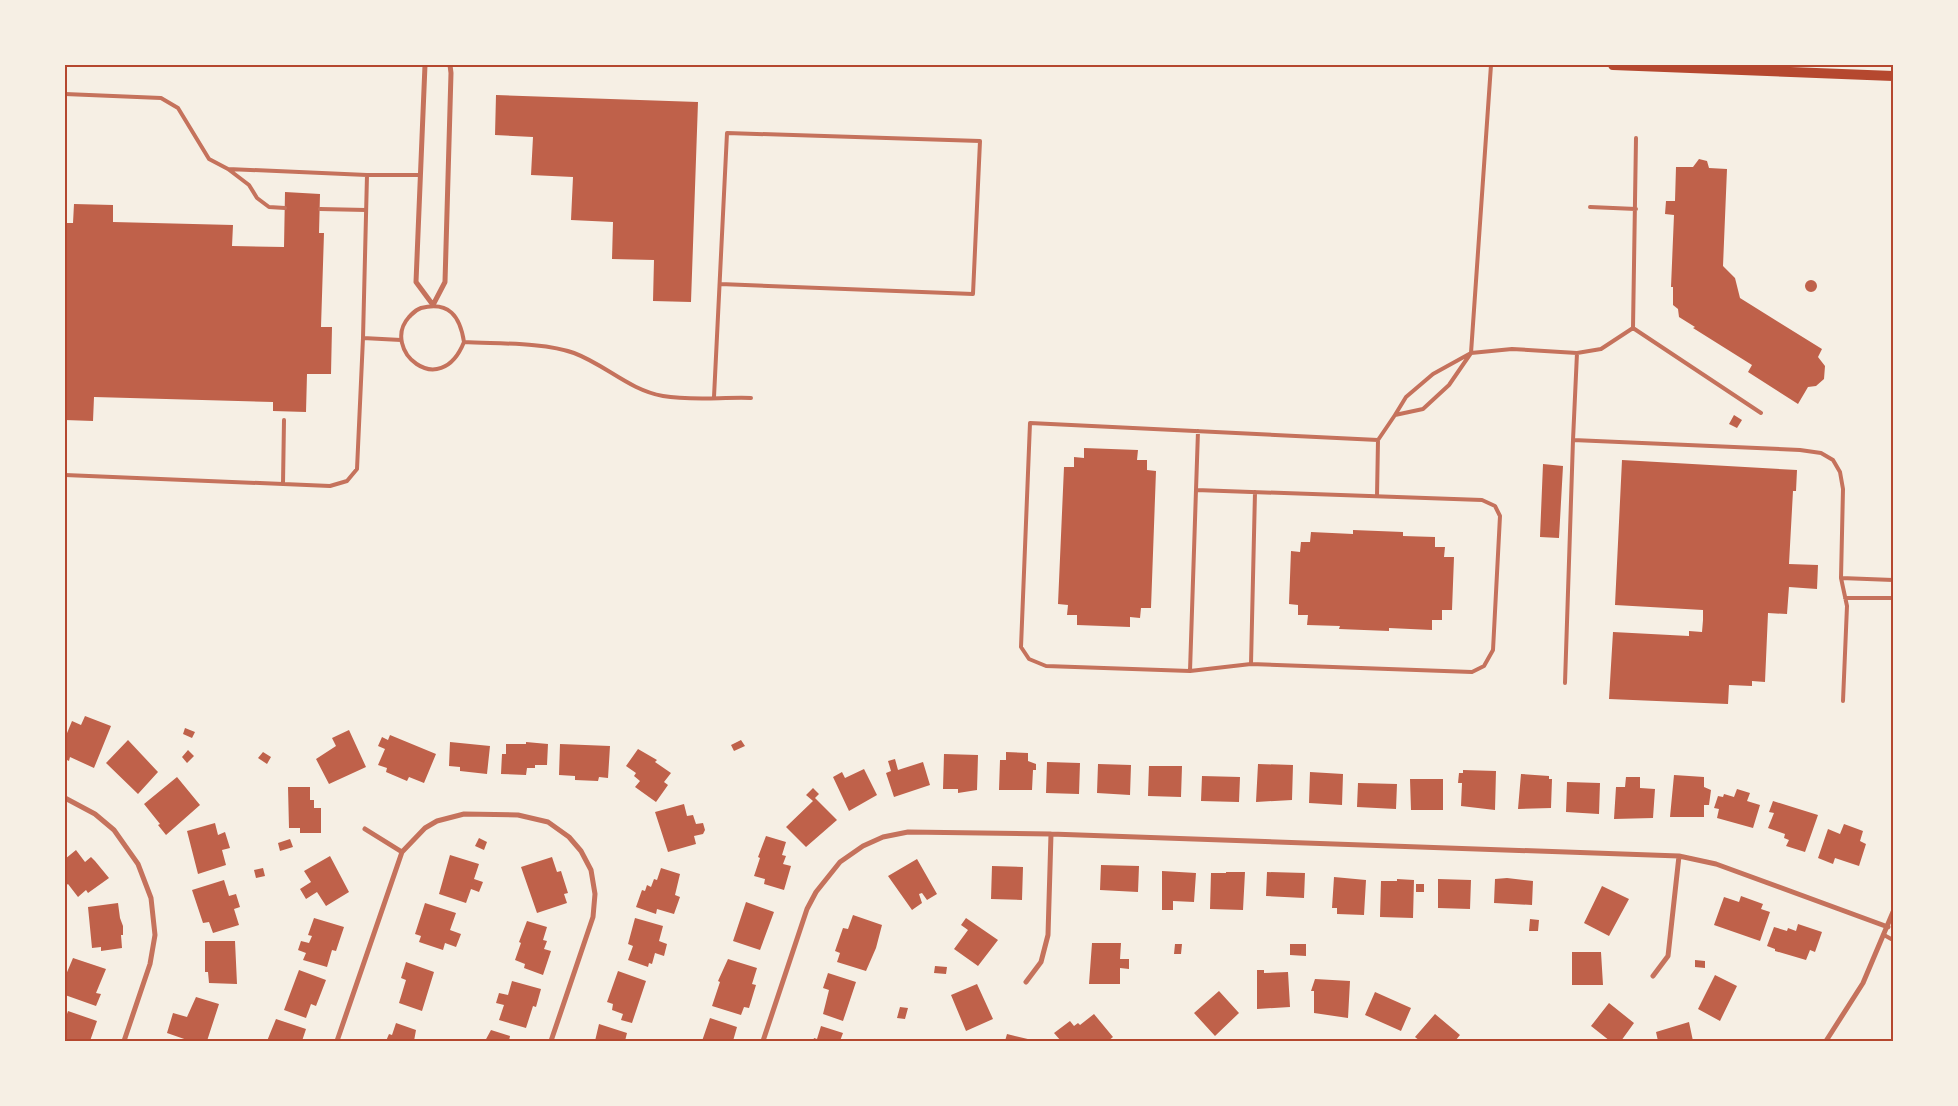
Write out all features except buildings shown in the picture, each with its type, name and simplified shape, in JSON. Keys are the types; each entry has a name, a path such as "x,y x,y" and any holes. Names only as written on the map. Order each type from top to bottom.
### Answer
{"main road":[{"path":"1613,65 1893,76"}],"street":[{"path":"425,65 416,282 433,305 445,282 450,65"},
{"path":"65,798 95,814 114,830 138,864 151,898 155,935 150,964 124,1041"},
{"path":"337,1041 402,852 425,828 454,815 523,816 548,822 569,837 581,850 594,883 593,917 551,1041"},
{"path":"364,829 402,852"},
{"path":"763,1041 812,900 828,874 852,853 883,837 908,832 1051,834 1679,856 1716,864 1888,927"},
{"path":"1026,982 1041,962 1048,935 1051,834"},
{"path":"1653,976 1668,956 1679,856"},
{"path":"1826,1041 1862,983 1893,912"}],"lane":[{"path":"1396,415 1423,409 1449,385 1471,353 1491,65"},
{"path":"65,94 161,98 178,108 209,159 228,169 249,185 257,198 269,207 285,208"},
{"path":"714,397 727,133 980,142 973,294 720,284"},
{"path":"1633,328 1636,138"},
{"path":"228,169 367,175 420,175"},
{"path":"65,475 330,486 347,481 357,469 363,338 367,175"},
{"path":"1590,207 1636,209"},
{"path":"320,209 366,210"},
{"path":"433,305 449,310 456,317 462,327 464,342 458,357 446,367 429,369 415,364 405,354 401,340 404,322 416,309 433,305"},
{"path":"1377,496 1378,440 1406,397 1433,374 1471,353 1512,349 1577,353 1601,349 1633,328"},
{"path":"1633,328 1762,413"},
{"path":"363,338 401,340"},
{"path":"464,342 531,345 573,352 606,368 630,386 663,396 751,398"},
{"path":"1565,683 1577,353"},
{"path":"283,484 284,420"},
{"path":"1196,490 1482,500 1495,506 1500,516 1493,650 1484,666 1472,672 1251,664 1190,670 1046,666 1029,659 1021,647 1030,424 1378,440"},
{"path":"1190,670 1198,431"},
{"path":"1574,440 1821,453 1833,460 1840,472 1843,489 1841,578 1847,606 1843,701"},
{"path":"1251,664 1255,492"},
{"path":"1841,578 1893,580"},
{"path":"1845,598 1893,598"},
{"path":"1884,935 1893,940"}]}
